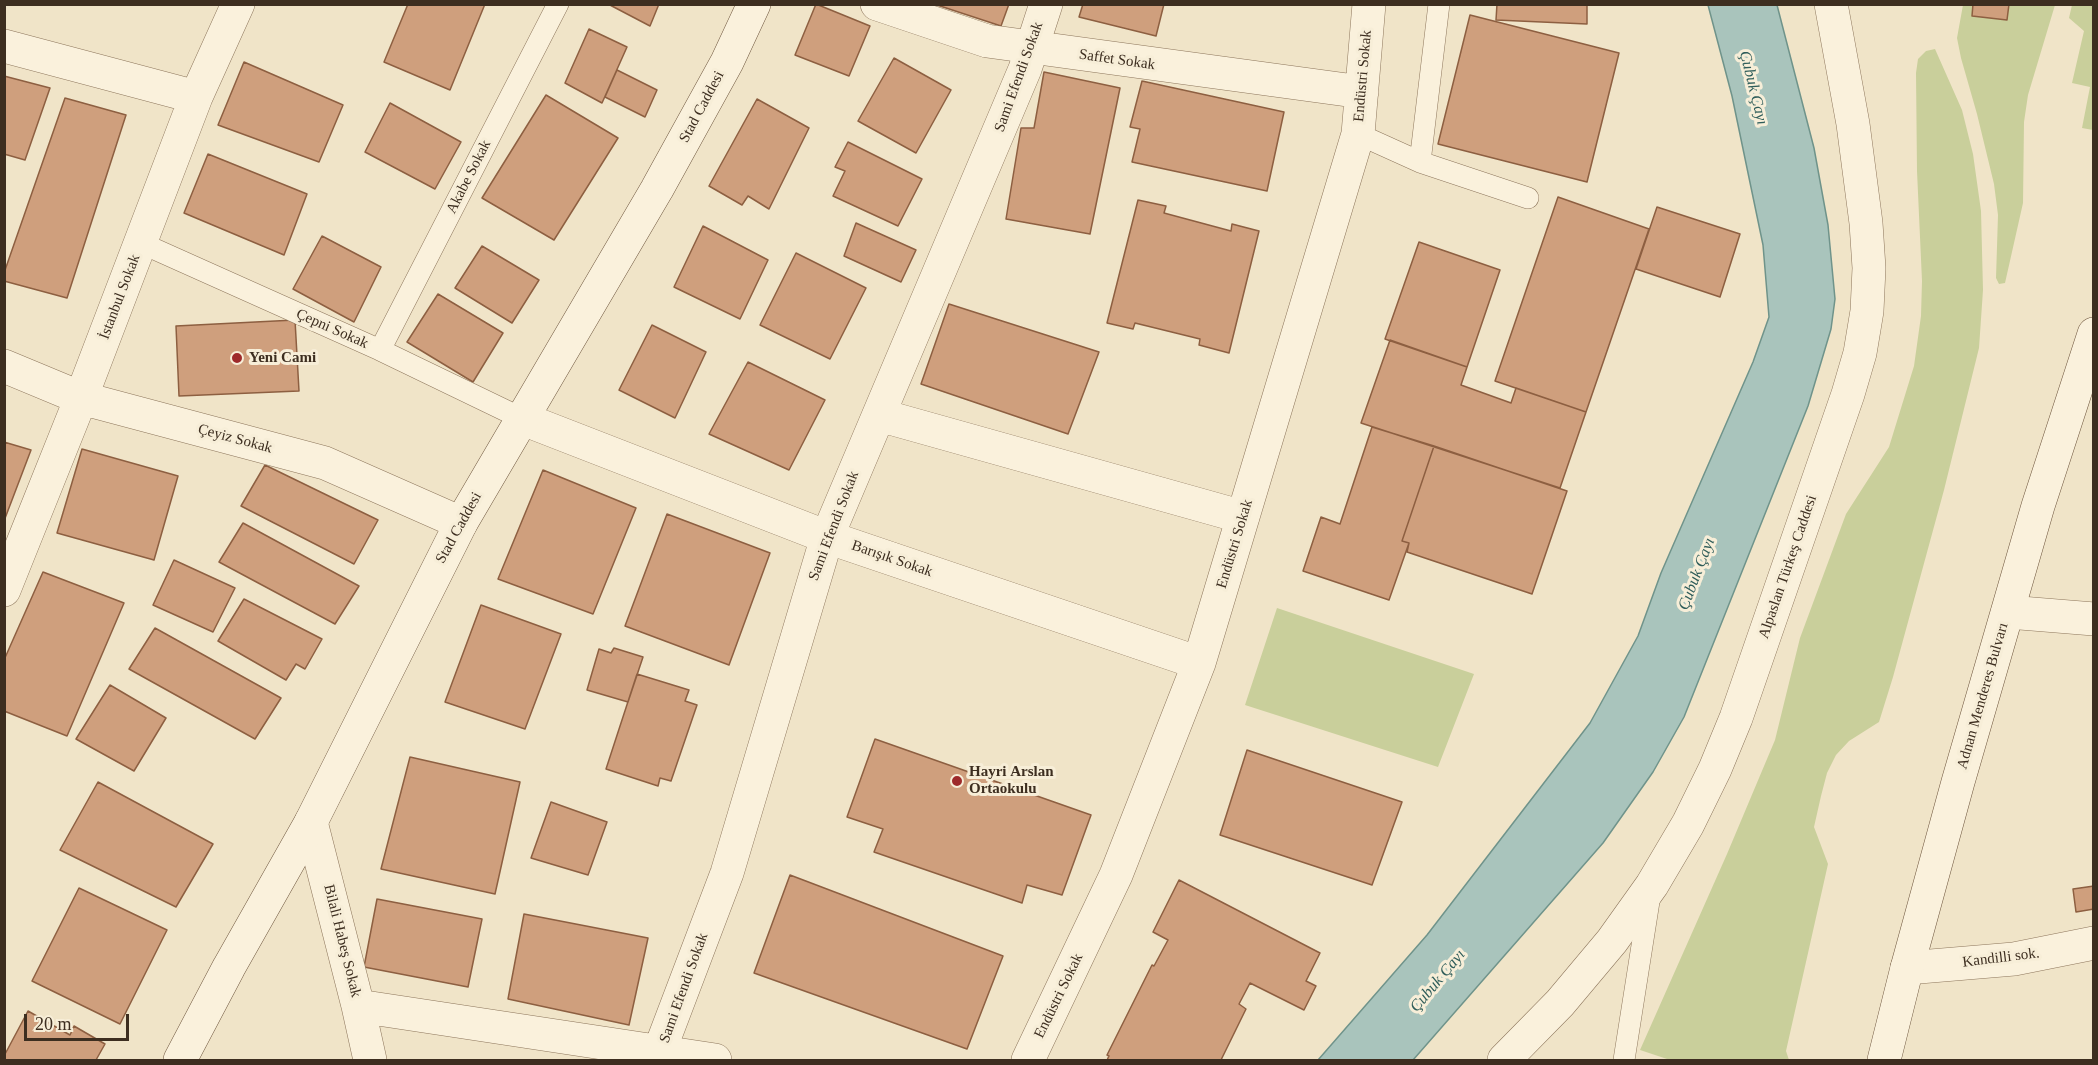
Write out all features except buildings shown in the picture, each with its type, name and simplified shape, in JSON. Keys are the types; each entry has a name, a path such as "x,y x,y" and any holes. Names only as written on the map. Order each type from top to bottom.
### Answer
{"street":[{"name":"İstanbul Sokak","path":"4,590 81,399 196,97 238,4"},
{"name":"Stad Caddesi","path":"180,1060 311,822 460,523 523,419 699,113 754,4"},
{"name":"Saffet Sokak","path":"877,4 987,41 1362,92"},
{"name":"Sami Efendi Sokak","path":"658,1056 727,873 827,537 1025,69 1046,4"},
{"name":"Endüstri Sokak","path":"1028,1060 1116,875 1199,663 1358,134 1369,4"},
{"name":"Alpaslan Türkeş Caddesi","path":"1504,1060 1560,1003 1612,941 1652,885 1692,814 1715,769 1736,718 1848,394 1860,353 1867,311 1869,279 1866,223 1853,124 1831,4"},
{"path":"4,46 196,97"},
{"name":"Adnan Menderes Bulvarı","path":"1884,1060 1958,782 2066,419 2094,334"},
{"name":"Çeyiz Sokak","path":"4,366 81,399 325,463 460,523"},
{"path":"2066,419 2094,397"},
{"path":"879,415 1243,517"},
{"name":"Barışık Sokak","path":"523,419 827,537 1199,663"},
{"path":"2008,612 2094,619"},
{"name":"Bilali Habeş Sokak","path":"311,822 370,1060"},
{"name":"Kandilli sok.","path":"1907,968 2014,959 2094,943"},
{"path":"358,1006 658,1056 715,1060"}],"lane":[{"name":"Akabe Sokak","path":"380,350 558,4"},
{"path":"1420,162 1439,4"},
{"path":"1358,134 1420,162 1528,198"},
{"name":"Çepni Sokak","path":"141,243 380,350 523,419"},
{"path":"1624,1060 1652,885"}],"green space":[{"path":"1963,5 2055,5 2028,95 2024,122 2023,203 2005,283 1999,284 1996,278 1998,215 1994,184 1957,38"},
{"path":"2072,5 2093,5 2093,130 2082,128 2090,87 2072,83 2084,31 2069,18"},
{"path":"1935,49 1962,110 1973,154 1981,211 1983,290 1979,348 1944,490 1879,722 1849,741 1836,755 1827,773 1814,827 1828,864 1786,1051 1789,1060 1670,1060 1640,1050 1775,740 1800,638 1846,514 1889,447 1914,366 1921,316 1922,281 1917,171 1916,73 1918,59 1926,51"},
{"path":"1277,608 1474,674 1438,767 1245,705"}],"water":[{"name":"Çubuk Çayı","path":"1708,5 1777,5 1814,148 1828,225 1835,299 1831,329 1808,406 1684,717 1653,772 1603,843 1413,1060 1318,1060 1427,935 1590,723 1638,636 1661,573 1753,362 1769,317 1763,245 1732,96"}],"place":[{"name":"Yeni Cami","path":"237,358"},
{"name":"Hayri Arslan Ortaokulu","path":"957,781"}]}
